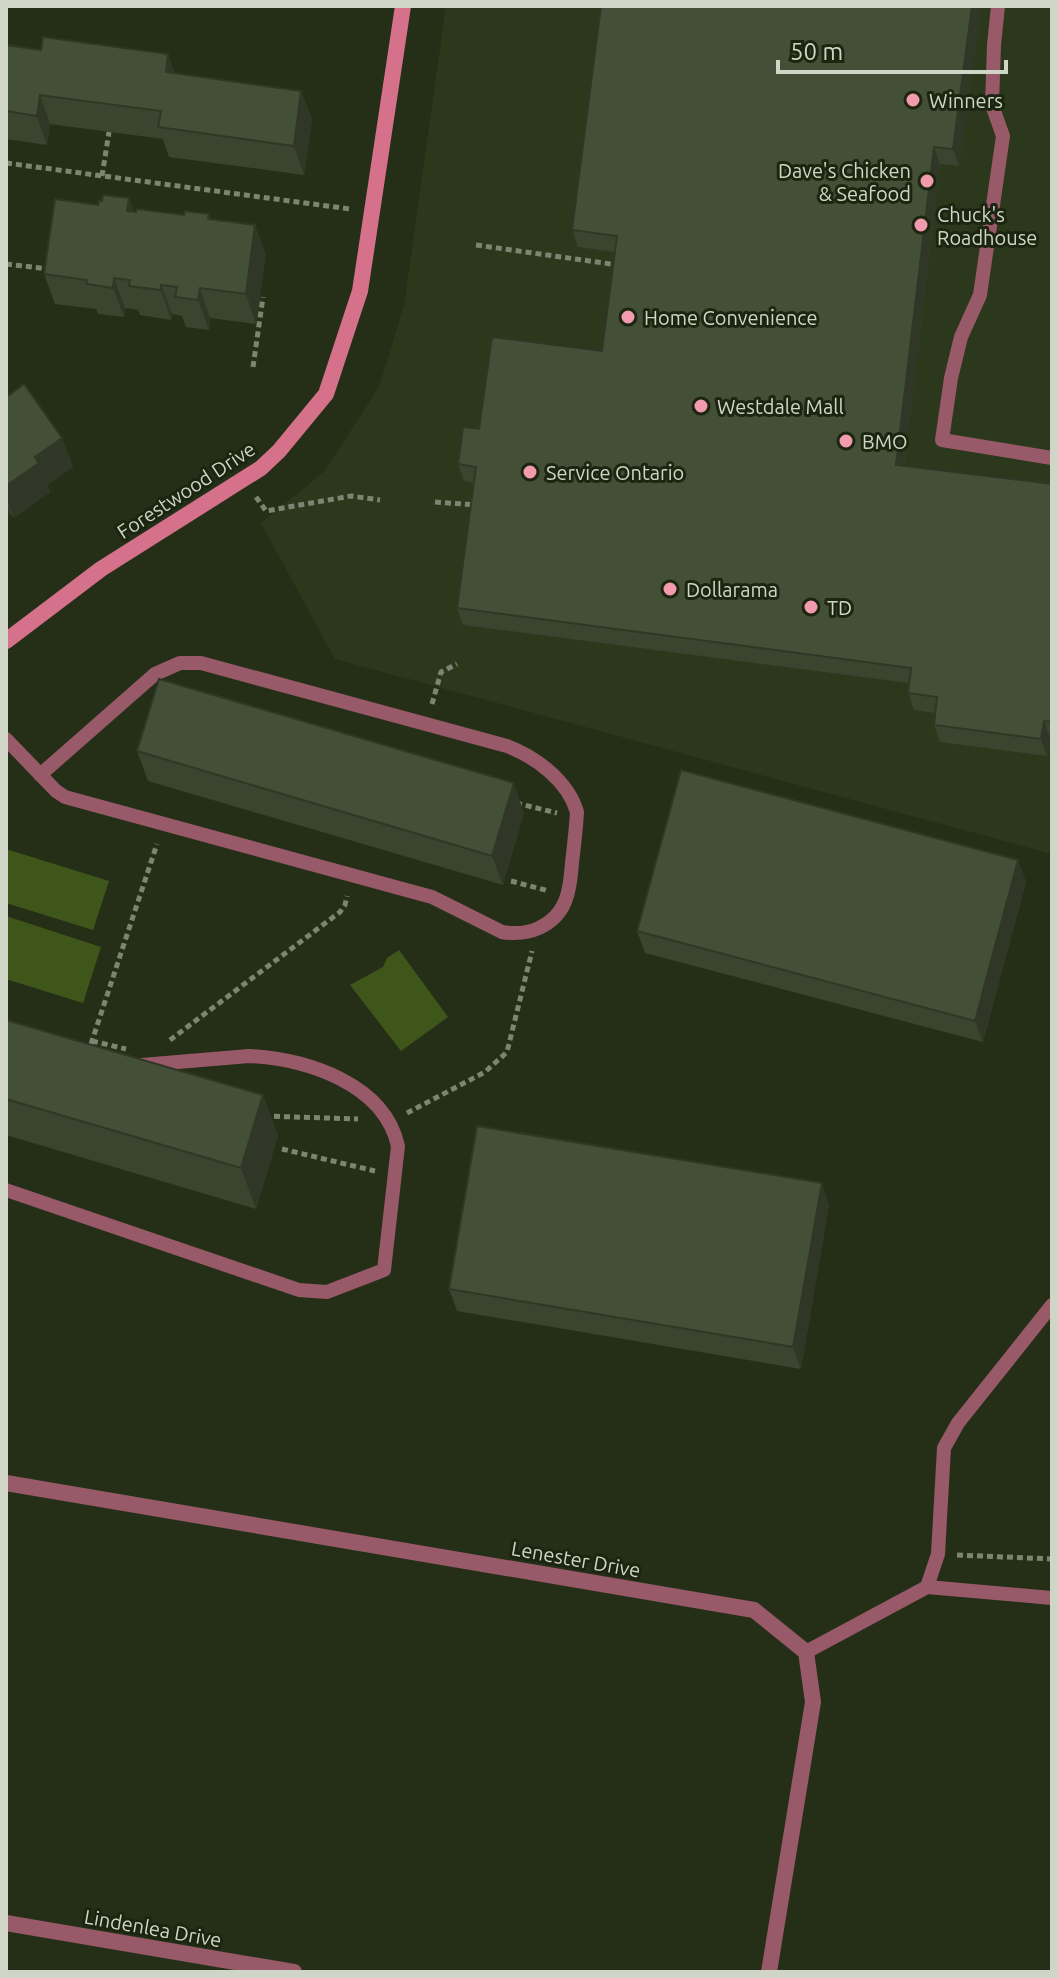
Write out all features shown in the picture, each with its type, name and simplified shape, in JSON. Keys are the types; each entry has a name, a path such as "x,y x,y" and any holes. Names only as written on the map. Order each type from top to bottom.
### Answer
{"street":[{"name":"Forestwood Drive","path":"6,641 101,569 243,480 279,451 326,394 360,291 403,6"},
{"name":"Lenester Drive","path":"6,1483 754,1610 806,1652"},
{"path":"769,1972 813,1702 806,1652"},
{"name":"Lindenlea Drive","path":"6,1923 294,1972"}],"lane":[{"path":"998,6 992,105 1003,136 980,295 961,337 942,440 1052,458"},
{"path":"6,739 40,775 56,791 65,797 432,897 502,932 528,932 549,923 565,905 571,888 577,812 570,795 557,779 519,751 193,662 168,668 143,683 40,775"},
{"path":"6,1190 299,1290 327,1292 384,1270 398,1146 388,1117 368,1097 324,1072 281,1059 249,1056 124,1065"},
{"path":"927,1587 938,1554 944,1448 958,1423 1052,1305"},
{"path":"806,1652 927,1587 1052,1598"}],"path":[{"path":"102,176 109,132"},
{"path":"6,163 372,212"},
{"path":"476,245 622,266"},
{"path":"6,264 60,271"},
{"path":"253,367 263,297"},
{"path":"243,480 266,511 351,496 380,500"},
{"path":"435,502 479,505"},
{"path":"430,708 441,672 457,664"},
{"path":"512,802 552,812 577,812"},
{"path":"90,1049 164,824"},
{"path":"164,1043 340,912 345,905 352,875"},
{"path":"511,881 550,891 571,888"},
{"path":"406,1114 485,1072 507,1052 534,946 528,932"},
{"path":"92,1041 134,1050"},
{"path":"257,1116 360,1119"},
{"path":"282,1149 395,1176"},
{"path":"938,1554 1052,1559"}],"shaded area":[{"path":"446,6 1052,6 1052,854 335,659 261,523 324,472 379,387 404,306"}],"green space":[{"path":"6,849 109,881 93,930 6,903"},
{"path":"6,916 101,947 83,1003 6,979"},
{"path":"399,950 448,1017 401,1051 350,985 383,967 387,958"}],"building":[{"name":"Westdale Mall","path":"601,6 972,6 953,149 934,147 896,465 1052,484 1052,722 1044,721 1041,739 934,725 937,697 908,693 911,668 457,608 476,467 458,464 463,427 479,429 492,337 602,351 617,236 572,230"},
{"path":"43,37 168,54 166,72 301,91 294,146 158,127 161,111 40,95 37,116 6,111 6,45 41,50"},
{"path":"103,195 129,198 127,211 136,212 137,209 184,215 185,211 209,214 208,219 255,225 246,294 200,288 198,300 175,297 177,287 161,285 161,290 129,286 130,280 114,278 113,288 87,284 87,280 44,274 55,199 98,205"},
{"path":"24,384 62,438 35,457 39,463 6,486 6,391 9,395"},
{"path":"159,679 514,783 492,856 137,751"},
{"path":"681,770 1018,860 975,1021 637,931"},
{"path":"6,1020 263,1095 241,1168 6,1099"},
{"path":"477,1126 822,1183 793,1347 449,1289"}],"place":[{"name":"Winners","path":"913,100"},
{"name":"Dave's Chicken & Seafood","path":"927,181"},
{"name":"Chuck's Roadhouse","path":"921,225"},
{"name":"Home Convenience","path":"628,317"},
{"name":"Westdale Mall","path":"701,406"},
{"name":"BMO","path":"846,441"},
{"name":"Service Ontario","path":"530,472"},
{"name":"Dollarama","path":"670,589"},
{"name":"TD","path":"811,607"}]}
